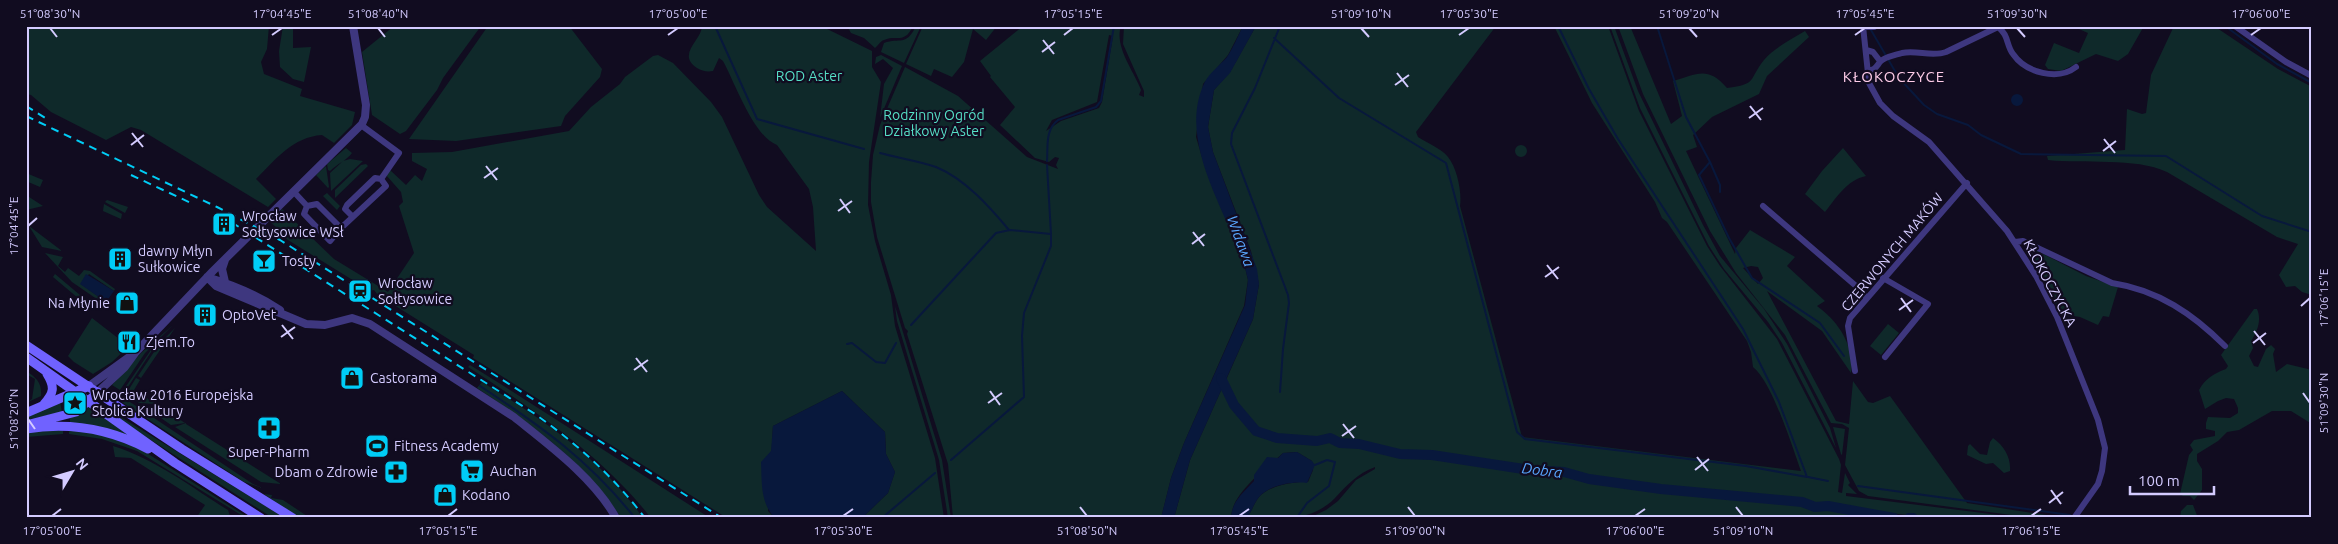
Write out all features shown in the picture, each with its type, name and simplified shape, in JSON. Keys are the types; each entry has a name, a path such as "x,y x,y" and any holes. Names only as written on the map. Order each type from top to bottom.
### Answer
{"main road":[{"path":"26,345 182,449 293,518"},
{"path":"26,357 175,463 261,518"},
{"path":"44,370 53,388 52,396 44,405"},
{"path":"26,413 89,386"},
{"path":"26,425 76,412 98,392"},
{"path":"26,429 63,426 102,431 135,442 175,463"}],"street":[{"path":"98,392 125,367 136,352 225,259 361,125 365,116 366,105 354,26"},
{"path":"2235,26 2286,62 2312,76"},
{"path":"1863,27 1874,27"},
{"name":"KŁOKOCZYCKA","path":"1863,27 1868,72 1874,93 1886,109 1929,142 1967,183 2015,242 2036,276 2057,317 2098,420 2103,438 2104,459 2098,484 2074,518"},
{"path":"1868,72 1876,68 1885,59 1910,52 1940,54 1998,27 2005,33 2013,56 2028,66 2046,74 2055,75 2064,75 2076,67"},
{"path":"1866,50 1885,59"},
{"path":"361,125 399,153 381,178"},
{"path":"353,217 345,209 375,178 381,178"},
{"path":"307,206 304,214 330,241 341,228 386,186 381,178"},
{"name":"CZERWONYCH MAKÓW","path":"1854,371 1849,321 1883,278 1967,183"},
{"path":"294,192 307,206"},
{"path":"307,206 317,204 341,228"},
{"path":"1763,206 1856,286 1866,298"},
{"path":"2015,242 2023,241 2112,283 2127,285 2156,294 2198,320 2225,346"},
{"path":"225,259 222,269 225,282"},
{"path":"208,277 225,282 270,303 288,316"},
{"path":"208,277 216,286"},
{"path":"1883,278 1928,304 1884,357"},
{"path":"195,291 207,286 216,286 311,325 324,325 352,318 370,324 514,417 592,484 616,518"},
{"path":"89,386 136,352"}],"green space":[{"path":"26,26 269,26 267,49 261,62 264,74 302,89 300,96 355,112 352,125 334,143 322,135 302,140 286,150 271,164 256,179 276,199 268,207 141,130 131,127 106,140 51,112 31,95 26,94"},
{"path":"283,26 293,26 293,48 311,47 304,82 293,79 280,67 279,51"},
{"path":"394,26 481,26 443,78 437,90 406,131 400,134 372,115 362,52"},
{"path":"488,26 569,26 602,69 600,77 565,116 561,126 456,141 409,139"},
{"name":"ROD Aster","path":"702,26 821,26 872,51 872,67 881,82 869,162 868,205 875,241 891,295 895,326 935,458 944,518 862,518 888,493 895,472 886,454 885,432 842,391 773,426 768,511 775,518 727,518 473,358 474,355 378,295 374,290 370,291 357,280 351,279 275,232 276,227 270,222 282,209 334,259 388,292 414,253 399,206 403,202 401,192 386,175 390,170 406,185 415,175 422,181 427,169 412,161 412,153 452,152 569,131 591,107 620,84 625,77 653,56 658,55 673,63 711,102 722,117 759,195 767,207 816,251 813,207 809,189 777,145 761,132 753,121 723,61 719,58 713,71 701,70 691,63 689,52"},
{"path":"847,26 913,26 910,32 903,37 889,38 875,48 864,38 851,33"},
{"path":"916,26 921,26 904,63 881,52 884,43 906,39"},
{"path":"923,26 997,26 986,40 973,29 964,62 952,77 934,69 931,76 906,64"},
{"name":"Rodzinny Ogród Działkowy Aster","path":"1023,26 1121,26 1120,42 1122,50 1141,90 1139,95 1144,97 1144,91 1123,44 1124,26 1243,26 1228,55 1203,84 1196,137 1202,157 1244,263 1248,280 1244,306 1184,443 1171,478 1161,518 953,518 948,464 907,334 908,331 905,328 877,237 871,202 871,182 873,155 880,125 905,67 958,96 1027,157 1058,169 1056,165 1059,158 1055,157 1049,162 1035,158 1000,125 1015,107 990,77 980,61","holes":["1109,35 1113,36 1102,102 1099,108 1061,121 1046,131 1052,120 1097,102"]},
{"path":"1256,26 1496,26 1416,132 1418,137 1445,154 1456,174 1460,206 1522,437 1801,471 1774,400 1760,375 1753,367 1747,341 1667,222 1662,218 1655,202 1592,103 1554,26 1608,26 1639,111 1707,246 1720,266 1777,339 1839,459 1841,465 1838,492 1842,493 1845,473 1850,483 1848,485 1857,494 1846,493 1846,496 2023,518 1933,518 1812,504 1799,500 1663,488 1596,478 1567,471 1535,469 1439,454 1398,452 1358,441 1345,441 1331,436 1307,439 1267,434 1255,426 1235,405 1228,391 1226,380 1253,319 1259,284 1251,251 1213,152 1208,127 1214,90 1230,72"},
{"path":"1610,26 1614,26 1638,91 1703,225 1720,256 1764,309 1787,344 1830,428 1836,448 1782,343 1768,322 1724,269 1709,246 1640,108"},
{"path":"1618,26 1630,26 1671,124 1682,116 1673,81 1707,74 1713,76 1727,88 1744,85 1751,80 1768,56 1783,44 1805,31 1809,37 1767,76 1759,94 1712,117 1693,135 1697,147 1686,151 1735,254 1736,248 1750,230 1795,257 1787,266 1825,301 1817,306 1832,319 1848,344 1852,363 1851,373 1822,331 1767,291 1836,421 1849,424 1853,381 1868,402 1873,403 1890,396 1967,503 2053,516 2053,518 2034,518 1868,496 1859,491 1845,465 1849,428 1842,424 1831,423 1785,335 1736,273 1710,231 1643,94","holes":["1758,267 1763,278 1758,284 1743,268"]},
{"path":"2072,26 2144,26 2128,54 2118,61 2096,54 2061,71 2048,69 2045,65 2054,43 2079,53 2088,33"},
{"path":"2174,26 2214,26 2278,69 2312,87 2312,295 2302,292 2295,286 2286,287 2279,275 2298,244 2277,237 2167,172 2140,164 2048,160 2047,156 2125,150 2127,109 2142,114 2146,113 2151,75"},
{"path":"881,55 902,66 880,118 884,84 893,68 883,59 875,64 876,57"},
{"path":"1523,145 1526,146 1526,156 1519,157 1516,156 1515,149 1516,146"},
{"path":"346,148 352,153 330,171 328,170 327,164"},
{"path":"1843,148 1866,176 1848,185 1825,212 1805,194 1822,171"},
{"path":"350,159 363,161 331,191 330,173 343,161"},
{"path":"366,164 368,166 335,198 335,190 361,165"},
{"path":"326,166 329,187 328,188 316,175"},
{"path":"26,173 43,180 40,187 26,181"},
{"path":"327,193 340,206 337,210 323,196"},
{"path":"26,195 43,206 26,210"},
{"path":"107,200 128,207 125,213 105,202"},
{"path":"104,204 122,214 121,219 103,211"},
{"path":"29,226 62,251 42,247"},
{"path":"2024,244 2086,276 2118,287 2109,317 2103,316 2098,325 2080,317 2061,314"},
{"path":"45,253 63,257 58,266 65,272 68,268 79,276 84,270 90,271 115,289 114,291 89,274 81,284 106,302 104,304 72,282"},
{"path":"55,274 80,295 78,298 53,277"},
{"path":"895,306 942,460 951,518 948,518 939,460 897,321"},
{"path":"2254,309 2257,309 2259,322 2251,341 2253,348 2249,356 2254,366 2258,367 2266,349 2271,345 2275,349 2273,354 2276,372 2287,364 2312,370 2312,424 2291,411 2272,411 2239,430 2227,432 2218,441 2197,454 2197,461 2202,469 2202,490 2194,500 2190,496 2180,494 2189,455 2193,450 2190,445 2194,440 2215,436 2215,431 2206,429 2208,417 2230,418 2238,413 2234,399 2226,398 2205,409 2199,390 2210,377 2226,369 2228,366 2221,355"},
{"path":"92,318 123,342 120,346 123,349 127,345 129,346 112,362 93,374 68,356"},
{"path":"1888,324 1899,333 1881,355 1870,346"},
{"path":"173,325 145,353 120,390 112,385 140,354"},
{"path":"175,328 141,378 138,376 160,343"},
{"path":"153,347 124,393 122,392"},
{"path":"470,365 710,518 651,518 632,495 589,454 542,417 468,367"},
{"path":"26,371 38,381 41,388 41,396 26,403 32,399 35,379 26,374"},
{"path":"136,378 140,380 134,390 156,404 139,403 126,394"},
{"path":"482,382 570,442 609,477 643,518 621,518 607,498 575,462 537,430 477,388"},
{"path":"1223,386 1234,407 1256,433 1268,438 1315,443 1331,441 1339,445 1355,445 1393,454 1434,457 1521,470 1562,473 1596,481 1633,484 1668,491 1698,492 1797,502 1808,508 1885,518 1309,518 1326,510 1338,501 1356,480 1375,469 1375,467 1358,476 1326,506 1315,512 1294,517 1247,518 1259,497 1268,490 1289,483 1308,482 1313,470 1312,461 1297,452 1283,453 1243,490 1233,508 1231,518 1174,518 1190,460"},
{"path":"112,390 253,484 263,488 244,482 120,401"},
{"path":"60,402 62,412 26,420 26,417"},
{"path":"98,403 285,518 273,518 101,408"},
{"path":"159,406 185,423 171,425 145,407"},
{"path":"88,407 137,438 70,424 70,417"},
{"path":"186,423 281,484 261,482 175,427"},
{"path":"1833,427 1845,429 1842,455 1841,454"},
{"path":"63,429 63,434 26,437 26,432"},
{"path":"69,430 100,434 142,450 249,518 246,518 137,451 102,439 69,434"},
{"path":"1993,438 2006,452 2010,471 2004,473 1993,463 1986,464 1967,455 1970,444 1980,454 1987,455"},
{"path":"113,446 143,458 172,474 228,510 229,518 196,518 205,505 131,458 115,457"},
{"path":"264,494 272,495 271,498 283,500 310,518 299,518"},
{"path":"2187,505 2193,505 2198,518 2180,518 2181,511"}],"water":[{"name":"Widawa","path":"1243,26 1256,26 1230,73 1214,90 1208,127 1213,152 1257,269 1259,284 1253,319 1190,460 1174,518 1161,518 1171,478 1184,443 1245,305 1248,280 1244,263 1207,176 1200,153 1197,130 1197,108 1203,86 1210,74 1227,57"},
{"path":"2019,94 2022,95 2022,105 2015,106 2012,105 2011,98 2012,95"},
{"path":"86,274 114,291 106,302 80,284"},
{"path":"842,391 885,432 886,454 895,472 888,493 862,518 775,518 764,499 761,462 771,451 773,426"},
{"path":"1297,452 1315,465 1307,483 1288,483 1269,489 1259,497 1247,518 1231,518 1233,507 1242,493 1254,481 1254,475 1267,457 1278,458 1283,453"}],"waterway":[{"path":"715,26 757,119 864,149"},
{"path":"1047,161 1049,133 1054,124 1058,120 1096,107 1101,101 1114,26"},
{"path":"1280,26 1255,88 1232,133 1231,144 1288,295 1289,303 1280,392"},
{"path":"1274,38 1339,98 1446,163 1517,432 1525,439 1746,466 1807,477 1779,402 1743,329 1618,139 1589,89 1558,26"},
{"path":"1657,26 1686,117 1710,162 1699,175 1729,238 1752,278 1820,323 1844,356"},
{"path":"2225,26 2277,64 2312,83"},
{"path":"1871,30 1899,78 1924,105 1937,114 1968,125 1981,135 2021,154 2166,156 2262,216 2312,232"},
{"path":"880,153 929,165 947,172 976,194 1009,230"},
{"path":"1710,162 1720,185 1720,192"},
{"path":"911,325 996,233 1010,230 1051,234 1047,165"},
{"path":"951,460 1024,397 1022,336 1024,313 1051,246 1051,234"},
{"path":"847,344 852,343 876,362 885,363 896,343"},
{"name":"Dobra","path":"1221,378 1234,405 1256,431 1277,438 1317,441 1330,438 1340,443 1359,444 1400,454 1432,455 1530,470 1564,472 1589,479 1661,489 1802,502 1815,507 1828,506 1894,518"},
{"path":"480,386 544,430 582,461 618,497 635,518"},
{"path":"1298,516 1307,503 1329,486 1335,462 1327,460 1315,465"},
{"path":"882,518 935,473"},
{"path":"1808,477 1828,481"},
{"path":"1858,486 2070,515"}],"railway":[{"path":"26,106 47,119"},
{"path":"26,116 217,207 280,240 722,518"},
{"path":"131,175 191,203"},
{"path":"220,215 535,414 566,437 608,475 645,518"}],"place":[{"name":"Wrocław Sołtysowice WSł","path":"224,224"},
{"name":"dawny Młyn Sułkowice","path":"120,259"},
{"name":"Tosty","path":"264,261"},
{"name":"Wrocław Sołtysowice","path":"360,291"},
{"name":"Na Młynie","path":"127,303"},
{"name":"OptoVet","path":"205,315"},
{"name":"Zjem.To","path":"129,342"},
{"name":"Castorama","path":"352,378"},
{"name":"Wrocław 2016 Europejska Stolica Kultury","path":"75,403"},
{"name":"Super-Pharm","path":"269,428"},
{"name":"Fitness Academy","path":"377,446"},
{"name":"Auchan","path":"472,471"},
{"name":"Dbam o Zdrowie","path":"396,472"},
{"name":"Kodano","path":"445,495"}],"district":[{"name":"KŁOKOCZYCE","path":"1894,76"}]}
